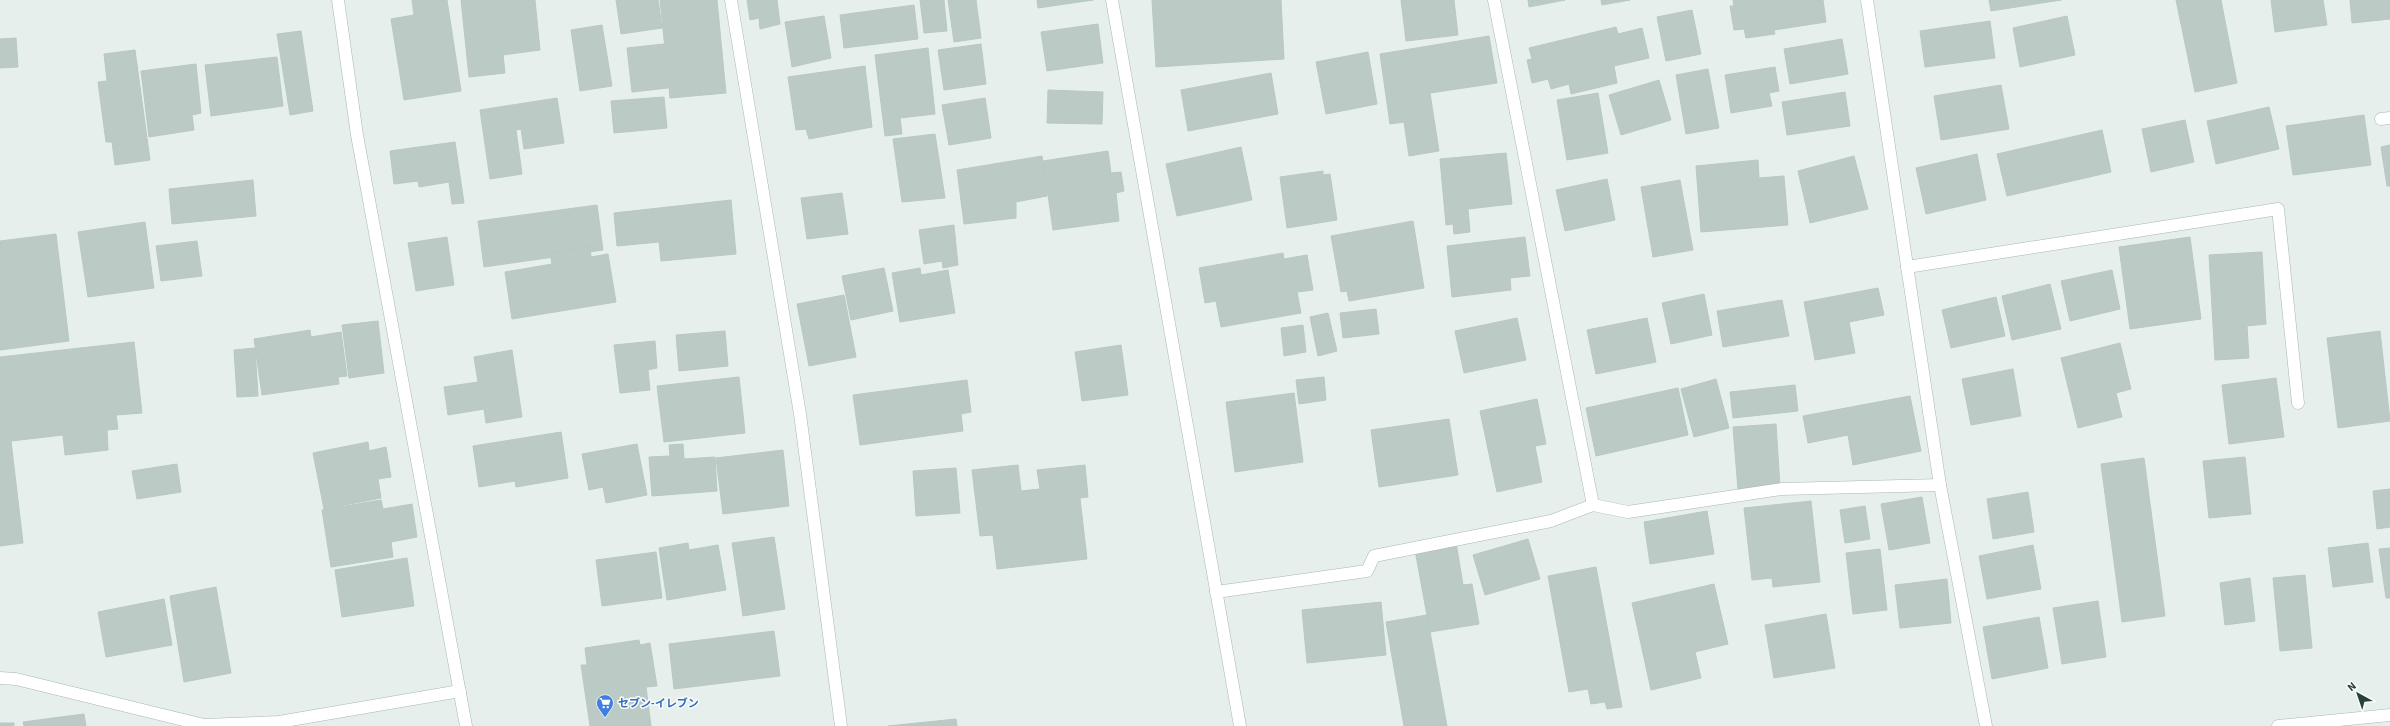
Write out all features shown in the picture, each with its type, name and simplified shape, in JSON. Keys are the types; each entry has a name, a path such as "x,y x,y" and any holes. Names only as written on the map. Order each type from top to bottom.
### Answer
{"street":[{"path":"338,0 357,135 466,726"},
{"path":"731,0 800,414 841,726"},
{"path":"1112,0 1240,726"},
{"path":"1494,0 1593,505"},
{"path":"1867,0 1940,485 1986,726"},
{"path":"1907,267 2278,209 2298,403"},
{"path":"1216,592 1367,571 1374,556 1551,521 1593,505 1628,512 1782,489 1940,485"},
{"path":"0,678 16,679 204,726 279,722 460,690"},
{"path":"2278,726 2390,715"}],"building":[{"path":"412,0 447,0 461,91 404,100 391,19 414,15"},
{"path":"461,0 535,0 540,50 503,55 505,73 469,77"},
{"path":"616,0 658,0 662,28 621,34"},
{"path":"660,0 717,0 726,93 670,98"},
{"path":"747,0 777,0 780,24 760,29 759,18 750,20"},
{"path":"920,0 944,0 947,31 924,33"},
{"path":"948,0 976,0 981,38 954,42"},
{"path":"1037,0 1093,0 1038,8"},
{"path":"1152,0 1281,0 1284,59 1156,67"},
{"path":"1401,0 1454,0 1458,35 1406,41"},
{"path":"1528,0 1565,0 1529,7"},
{"path":"1601,0 1630,0 1602,5"},
{"path":"1733,0 1823,0 1826,22 1774,30 1775,34 1746,38 1744,29 1734,30 1730,6 1734,6"},
{"path":"1989,0 2061,0 1991,11"},
{"path":"2176,0 2221,0 2237,83 2195,92"},
{"path":"2271,0 2323,0 2327,25 2275,32"},
{"path":"2350,0 2390,0 2390,19 2352,23"},
{"path":"914,5 918,39 844,48 840,15"},
{"path":"1692,10 1701,54 1666,61 1657,17"},
{"path":"824,16 831,58 792,67 785,22"},
{"path":"2067,16 2075,55 2020,67 2013,28"},
{"path":"1990,21 1995,58 1925,67 1920,31"},
{"path":"1098,24 1103,63 1047,71 1041,32"},
{"path":"602,25 612,86 580,91 571,30"},
{"path":"1616,27 1618,34 1642,28 1649,58 1614,66 1617,83 1571,94 1569,84 1551,89 1548,79 1532,83 1527,60 1532,59 1529,48"},
{"path":"301,31 313,111 290,115 277,34"},
{"path":"1489,36 1497,83 1430,93 1439,151 1409,156 1404,122 1390,124 1380,54"},
{"path":"16,38 18,67 0,68 0,39"},
{"path":"1842,39 1848,74 1790,84 1784,49"},
{"path":"664,44 668,88 632,92 627,48"},
{"path":"981,44 986,84 944,90 938,50"},
{"path":"928,48 935,114 900,118 902,134 885,136 875,55"},
{"path":"135,50 150,160 115,165 112,142 106,142 98,82 107,81 104,54"},
{"path":"1368,52 1377,104 1326,114 1316,62"},
{"path":"277,57 283,106 211,116 205,65"},
{"path":"196,64 201,113 192,115 194,130 149,137 141,71"},
{"path":"865,66 872,127 809,139 806,129 796,130 788,77"},
{"path":"1775,67 1779,91 1769,93 1772,106 1731,113 1725,75"},
{"path":"1708,69 1719,128 1686,134 1676,75"},
{"path":"1271,73 1278,114 1188,131 1181,90"},
{"path":"1659,80 1671,120 1621,135 1609,95"},
{"path":"2001,85 2009,129 1941,140 1934,96"},
{"path":"1048,90 1103,92 1102,124 1047,123"},
{"path":"1845,92 1850,126 1787,135 1782,102"},
{"path":"1598,93 1608,153 1567,160 1557,100"},
{"path":"664,97 667,128 614,133 611,101"},
{"path":"557,98 564,143 524,149 521,129 516,130 522,174 490,179 480,110"},
{"path":"985,98 991,138 949,145 942,105"},
{"path":"2269,107 2279,149 2216,164 2207,121"},
{"path":"2364,115 2371,165 2293,175 2286,126"},
{"path":"2185,120 2194,162 2151,172 2142,129"},
{"path":"2102,130 2111,172 2007,196 1997,154"},
{"path":"935,134 945,198 902,202 893,139"},
{"path":"455,142 464,203 452,204 449,182 419,187 418,181 394,184 390,151"},
{"path":"2390,145 2390,186 2387,186 2381,147"},
{"path":"1241,147 1252,200 1177,216 1166,164"},
{"path":"1108,151 1111,173 1121,172 1124,191 1116,193 1119,221 1053,230 1043,161"},
{"path":"1506,153 1512,204 1468,209 1470,232 1454,234 1453,224 1446,225 1440,159"},
{"path":"1977,154 1986,200 1926,214 1916,168"},
{"path":"1042,156 1047,196 1016,202 1016,218 964,224 957,170"},
{"path":"1854,156 1868,209 1810,223 1798,171"},
{"path":"1758,160 1759,178 1784,176 1788,225 1701,232 1696,166"},
{"path":"1323,171 1323,175 1330,174 1337,220 1287,228 1280,177"},
{"path":"1607,179 1615,220 1565,231 1556,190"},
{"path":"253,180 256,216 172,224 169,189"},
{"path":"1680,180 1693,250 1653,257 1641,187"},
{"path":"842,193 848,234 807,239 801,198"},
{"path":"731,200 736,254 661,261 659,242 617,246 614,213"},
{"path":"597,205 603,250 484,267 478,221"},
{"path":"1413,221 1424,288 1349,301 1347,291 1341,292 1331,236"},
{"path":"145,222 154,288 88,297 78,232"},
{"path":"954,225 958,265 943,268 942,261 924,264 919,230"},
{"path":"56,234 69,341 0,350 0,241"},
{"path":"447,237 454,285 416,291 408,243"},
{"path":"1525,237 1530,276 1510,278 1511,290 1452,297 1447,246"},
{"path":"2190,237 2201,319 2130,329 2119,247"},
{"path":"197,241 202,276 161,281 156,246"},
{"path":"590,246 591,257 608,254 616,302 512,319 505,272 552,264 550,253"},
{"path":"2262,252 2266,324 2247,326 2249,358 2215,360 2209,255"},
{"path":"1283,253 1284,259 1307,255 1313,290 1297,292 1301,313 1221,327 1216,301 1205,303 1199,268"},
{"path":"884,268 893,311 851,320 842,276"},
{"path":"920,268 921,275 948,270 955,313 900,322 892,273"},
{"path":"2112,270 2120,309 2070,321 2061,281"},
{"path":"2050,284 2061,329 2012,340 2002,296"},
{"path":"1878,288 1884,315 1849,322 1855,353 1815,360 1804,302"},
{"path":"1704,294 1712,335 1671,344 1662,303"},
{"path":"844,295 856,357 809,366 797,304"},
{"path":"1996,297 2005,336 1951,348 1942,310"},
{"path":"1782,300 1789,336 1723,347 1717,311"},
{"path":"1376,309 1379,334 1343,338 1340,313"},
{"path":"1328,313 1337,351 1318,356 1310,317"},
{"path":"1517,318 1526,360 1464,373 1455,331"},
{"path":"1647,318 1656,362 1596,374 1587,330"},
{"path":"378,321 384,373 349,378 342,325"},
{"path":"1303,325 1306,352 1284,356 1281,328"},
{"path":"310,330 311,337 341,332 347,376 338,377 339,384 262,395 254,339"},
{"path":"725,331 728,366 679,371 676,335"},
{"path":"2380,331 2390,421 2338,428 2327,338"},
{"path":"655,341 657,368 648,370 650,390 620,393 614,345"},
{"path":"134,342 142,413 116,415 118,429 107,430 108,450 65,455 63,435 11,441 23,543 0,546 0,357"},
{"path":"2120,343 2131,389 2116,393 2122,417 2078,428 2061,358"},
{"path":"1121,345 1128,395 1082,401 1075,352"},
{"path":"255,348 258,396 237,397 234,350"},
{"path":"512,350 522,417 486,423 484,409 448,415 444,387 478,382 474,357"},
{"path":"2013,369 2021,416 1971,425 1962,379"},
{"path":"739,377 745,433 664,442 657,386"},
{"path":"1324,377 1326,400 1299,404 1296,380"},
{"path":"2276,378 2284,437 2229,444 2222,385"},
{"path":"1716,379 1729,428 1694,437 1681,389"},
{"path":"967,380 971,412 961,414 963,431 860,445 853,395"},
{"path":"1795,385 1798,411 1733,418 1730,392"},
{"path":"1678,388 1688,435 1596,456 1586,408"},
{"path":"1294,393 1303,462 1235,472 1226,402"},
{"path":"1910,396 1921,451 1853,465 1848,435 1808,443 1803,416"},
{"path":"1537,399 1546,444 1535,446 1542,482 1497,492 1480,411"},
{"path":"1449,419 1458,475 1379,487 1371,430"},
{"path":"1776,424 1780,487 1738,490 1733,427"},
{"path":"561,432 568,478 516,487 515,481 479,487 473,446"},
{"path":"368,442 369,451 386,447 391,477 378,479 381,498 324,509 313,453"},
{"path":"637,444 647,495 606,503 603,487 589,490 582,454"},
{"path":"683,444 684,459 715,457 717,491 652,496 649,457 670,456 669,445"},
{"path":"783,450 789,506 723,514 716,458"},
{"path":"2245,457 2251,514 2209,518 2203,461"},
{"path":"2144,458 2165,616 2122,622 2101,464"},
{"path":"177,464 181,492 137,499 132,471"},
{"path":"1018,465 1021,491 1040,489 1037,470 1085,465 1088,497 1080,498 1087,559 997,569 993,535 980,536 972,470"},
{"path":"956,468 960,513 916,516 913,471"},
{"path":"2390,489 2390,527 2377,529 2373,491"},
{"path":"2028,492 2034,532 1993,539 1987,499"},
{"path":"1922,497 1930,543 1889,550 1881,504"},
{"path":"381,500 383,509 412,504 417,537 391,542 393,557 331,567 322,510"},
{"path":"1811,501 1820,582 1773,587 1772,578 1752,580 1744,508"},
{"path":"1865,506 1870,539 1845,543 1840,510"},
{"path":"1707,511 1714,554 1650,564 1644,522"},
{"path":"774,537 785,609 743,616 732,543"},
{"path":"1528,539 1540,579 1485,595 1473,555"},
{"path":"1456,542 1463,585 1472,584 1479,624 1430,632 1415,550"},
{"path":"688,543 689,550 718,545 726,590 667,600 659,548"},
{"path":"2368,543 2373,582 2333,587 2328,548"},
{"path":"2033,545 2041,589 1987,599 1979,556"},
{"path":"2390,548 2390,598 2386,598 2379,549"},
{"path":"1880,549 1887,610 1853,614 1846,553"},
{"path":"656,552 662,598 602,606 596,560"},
{"path":"407,558 414,606 342,617 335,570"},
{"path":"1596,567 1622,707 1607,709 1605,702 1591,704 1588,689 1569,692 1548,576"},
{"path":"2305,575 2312,648 2280,651 2273,578"},
{"path":"2250,578 2255,621 2225,625 2220,583"},
{"path":"1947,579 1951,623 1900,628 1895,585"},
{"path":"1714,584 1728,644 1695,652 1701,678 1651,690 1632,603"},
{"path":"216,587 231,673 184,682 170,596"},
{"path":"164,599 172,645 106,657 98,612"},
{"path":"2098,601 2106,657 2062,664 2053,608"},
{"path":"1381,602 1386,655 1307,663 1302,610"},
{"path":"1826,614 1835,668 1774,678 1765,625"},
{"path":"1427,615 1447,726 1404,726 1386,622"},
{"path":"2039,617 2048,668 1992,679 1983,627"},
{"path":"774,631 780,676 674,689 669,644"},
{"path":"639,640 640,645 650,643 657,686 646,687 651,726 590,726 581,665 587,665 585,648"},
{"path":"84,714 86,726 24,726 23,722"},
{"path":"956,719 957,726 888,726"},
{"path":"0,723 14,723 14,726 0,726"}],"place":[{"name":"セブン-イレブン","path":"605,718"}]}
